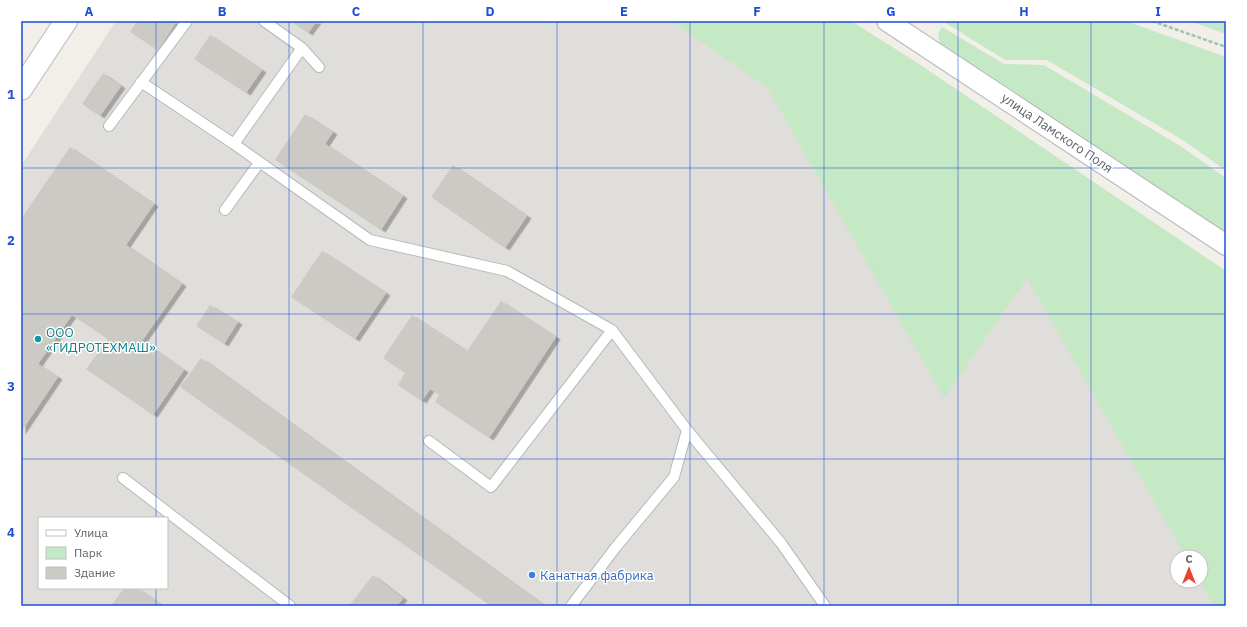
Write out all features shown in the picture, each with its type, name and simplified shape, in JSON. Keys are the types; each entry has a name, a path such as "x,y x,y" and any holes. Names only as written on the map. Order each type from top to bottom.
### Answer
{"main road":[{"path":"21,89 66,21"}],"street":[{"name":"улица Ламского Поля","path":"887,21 1226,245"}],"lane":[{"path":"109,126 187,21"},
{"path":"264,21 302,48 319,66"},
{"path":"234,144 302,48"},
{"path":"141,82 234,144 370,240 507,271 612,330 687,430 781,543 825,606"},
{"path":"225,210 259,162"},
{"path":"429,441 492,487 612,330"},
{"path":"571,606 616,547 674,477 687,430"},
{"path":"124,478 290,606"}],"path":[{"path":"1152,21 1226,47"}],"shaded area":[{"path":"116,21 683,21 1028,266 1190,549 1169,549 1169,589 1208,589 1223,606 21,606 21,166"}],"green space":[{"path":"671,21 851,21 916,62 1226,271 1226,606 1214,606 1204,589 1209,589 1209,549 1181,549 1027,278 944,398 767,87"},
{"path":"1126,21 1226,57 1226,171 1186,142 1047,60 1005,60 944,22"},
{"path":"1190,21 1226,21 1226,34"},
{"path":"942,27 1004,64 1044,65 1182,147 1226,178 1226,235 940,45 938,34"}],"building":[{"path":"137,21 177,21 158,50 130,32"},
{"path":"291,21 317,21 308,33"},
{"path":"210,35 262,70 246,93 194,59"},
{"path":"103,73 121,86 100,116 82,104"},
{"path":"305,114 333,132 325,144 403,196 381,230 275,160"},
{"path":"70,147 154,204 126,245 182,284 142,341 184,370 153,415 86,369 108,339 72,315 38,364 58,377 21,432 21,219"},
{"path":"453,165 527,216 505,248 431,197"},
{"path":"322,251 386,293 355,339 291,297"},
{"path":"501,301 556,337 489,438 435,402 439,395 430,389 422,401 398,385 405,373 383,358 412,315 467,351"},
{"path":"210,305 238,322 224,344 196,326"},
{"path":"201,358 545,606 491,606 180,387"},
{"path":"373,575 403,598 397,606 349,606"},
{"path":"123,589 138,589 163,606 111,606"}],"place":[{"name":"ООО «ГИДРОТЕХМАШ»","path":"38,339"},
{"name":"Канатная фабрика","path":"532,575"}]}
